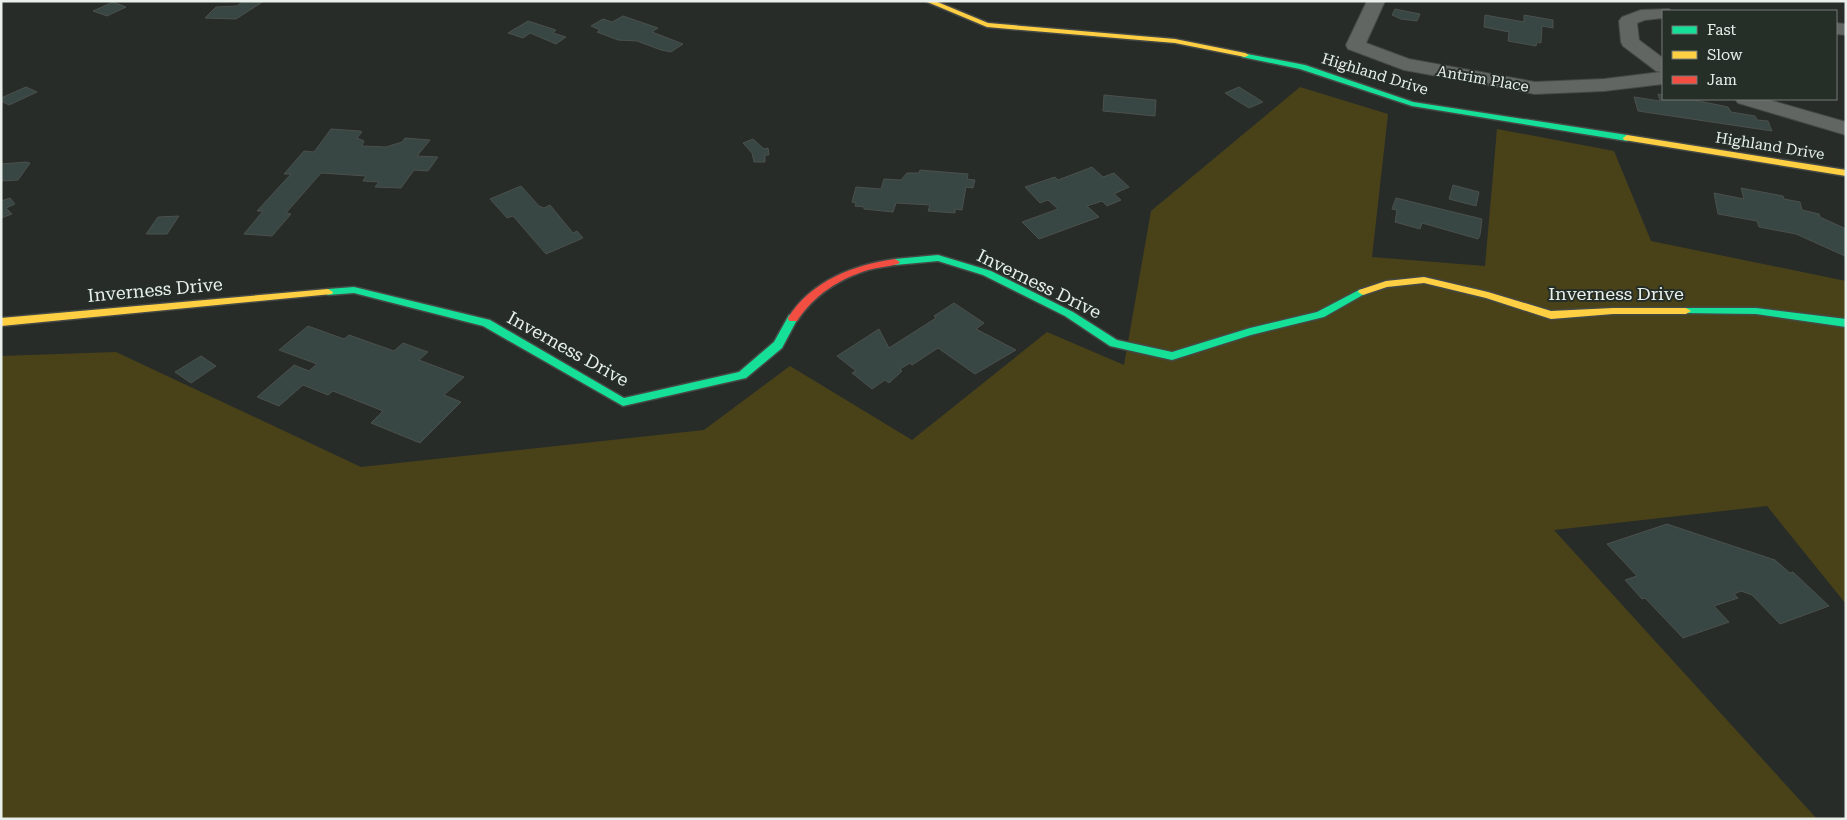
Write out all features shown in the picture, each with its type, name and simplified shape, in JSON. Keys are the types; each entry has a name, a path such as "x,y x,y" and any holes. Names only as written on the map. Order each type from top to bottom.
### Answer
{"street":[{"name":"Highland Drive","path":"928,1 987,25 1175,41 1302,67 1412,104 1846,173"},
{"name":"Antrim Place","path":"1376,1 1355,45 1404,64 1535,88 1604,85 1662,78"},
{"path":"1662,13 1641,15 1628,21 1630,42 1662,66"},
{"path":"1748,100 1846,129"},
{"name":"Inverness Drive","path":"1,322 354,290 486,323 623,402 742,375 778,345 797,310 829,282 881,263 938,258 987,273 1069,314 1114,343 1172,356 1250,332 1320,315 1354,295 1386,284 1424,280 1488,295 1552,315 1612,310 1756,311 1846,323"}],"shaded area":[{"path":"1300,87 1388,114 1372,257 1485,266 1497,129 1614,151 1651,241 1846,281 1846,604 1767,506 1554,530 1817,819 1,819 1,356 116,352 361,467 704,430 790,366 912,440 1047,332 1124,365 1151,211"}],"building":[{"path":"243,1 264,1 236,19 205,18 216,7 237,6"},
{"path":"113,2 126,7 107,16 93,11"},
{"path":"1395,9 1420,14 1417,21 1401,19 1392,15"},
{"path":"1485,15 1524,22 1524,15 1553,20 1553,28 1542,26 1541,43 1537,42 1536,46 1508,41 1509,32 1484,27"},
{"path":"623,16 658,28 652,32 683,44 671,52 637,41 618,40 597,32 600,30 591,26 603,19 612,22"},
{"path":"528,21 556,30 553,33 566,37 556,44 530,33 523,38 508,33"},
{"path":"26,87 37,92 9,105 1,101 1,98"},
{"path":"1239,87 1263,102 1249,108 1225,93"},
{"path":"1658,94 1662,95 1662,100 1694,100 1728,107 1731,112 1755,116 1757,120 1768,121 1772,131 1638,111 1634,97 1660,101"},
{"path":"1104,95 1156,100 1155,116 1103,111"},
{"path":"331,129 362,132 357,138 364,141 362,146 386,147 402,142 405,138 430,140 417,156 438,157 428,171 414,170 401,188 375,187 379,182 363,181 366,176 321,173 286,213 291,214 272,236 244,234 263,211 257,211 291,174 284,174 304,151 314,152"},
{"path":"753,139 764,149 768,148 769,155 765,155 765,162 754,162 752,153 743,143"},
{"path":"30,163 18,180 1,181 1,164"},
{"path":"1092,167 1103,177 1114,173 1129,187 1114,194 1121,200 1107,206 1102,201 1087,206 1099,217 1039,239 1022,222 1058,209 1048,200 1040,203 1025,187 1055,177 1058,180"},
{"path":"920,170 968,174 967,179 975,180 973,188 966,187 962,210 955,209 955,213 928,211 930,205 896,203 893,212 864,209 864,207 855,206 856,203 852,202 856,187 881,189 884,179 901,180 907,173 919,173"},
{"path":"1453,185 1479,192 1476,206 1449,199"},
{"path":"521,186 539,206 544,208 550,205 573,233 577,231 583,238 546,254 513,216 507,218 490,199"},
{"path":"1741,188 1783,196 1784,199 1800,202 1802,210 1819,214 1820,217 1846,229 1846,260 1845,256 1796,234 1759,227 1757,221 1718,214 1714,193 1744,199"},
{"path":"10,198 15,204 6,208 12,214 1,218 1,201"},
{"path":"1396,198 1482,219 1480,235 1478,239 1422,223 1420,229 1395,222 1397,210 1392,209"},
{"path":"179,216 167,234 146,234 158,217"},
{"path":"954,303 984,323 976,329 1016,350 975,374 938,348 912,365 910,363 900,369 902,371 889,383 885,380 872,389 852,373 856,371 837,356 879,329 889,348 936,318 934,316"},
{"path":"308,326 344,339 349,335 394,351 403,343 428,352 419,360 464,377 444,395 461,402 420,443 371,423 383,411 333,391 328,395 303,385 279,406 257,397 294,365 309,371 317,364 279,350"},
{"path":"201,356 216,366 191,383 175,372"},
{"path":"1667,524 1775,560 1790,573 1793,572 1829,606 1780,624 1752,595 1741,591 1734,594 1738,598 1714,606 1729,622 1683,638 1625,580 1637,576 1607,544"}],"traffic: fast":[{"path":"1245,55 1302,67 1412,104 1627,138"},
{"path":"895,262 938,258 987,273 1069,314 1114,343 1172,356 1250,332 1320,315 1363,292"},
{"path":"328,292 354,290 486,323 623,402 742,375 778,345 793,318"},
{"path":"1686,311 1756,311 1846,323"}],"traffic: slow":[{"path":"928,1 987,25 1175,41 1245,55"},
{"path":"1627,138 1846,173"},
{"path":"1363,292 1386,284 1424,280 1488,295 1551,315 1613,311 1686,311"},
{"path":"1,322 328,292"}],"traffic: jam":[{"path":"793,318 811,296 837,279 866,267 895,262"}]}
